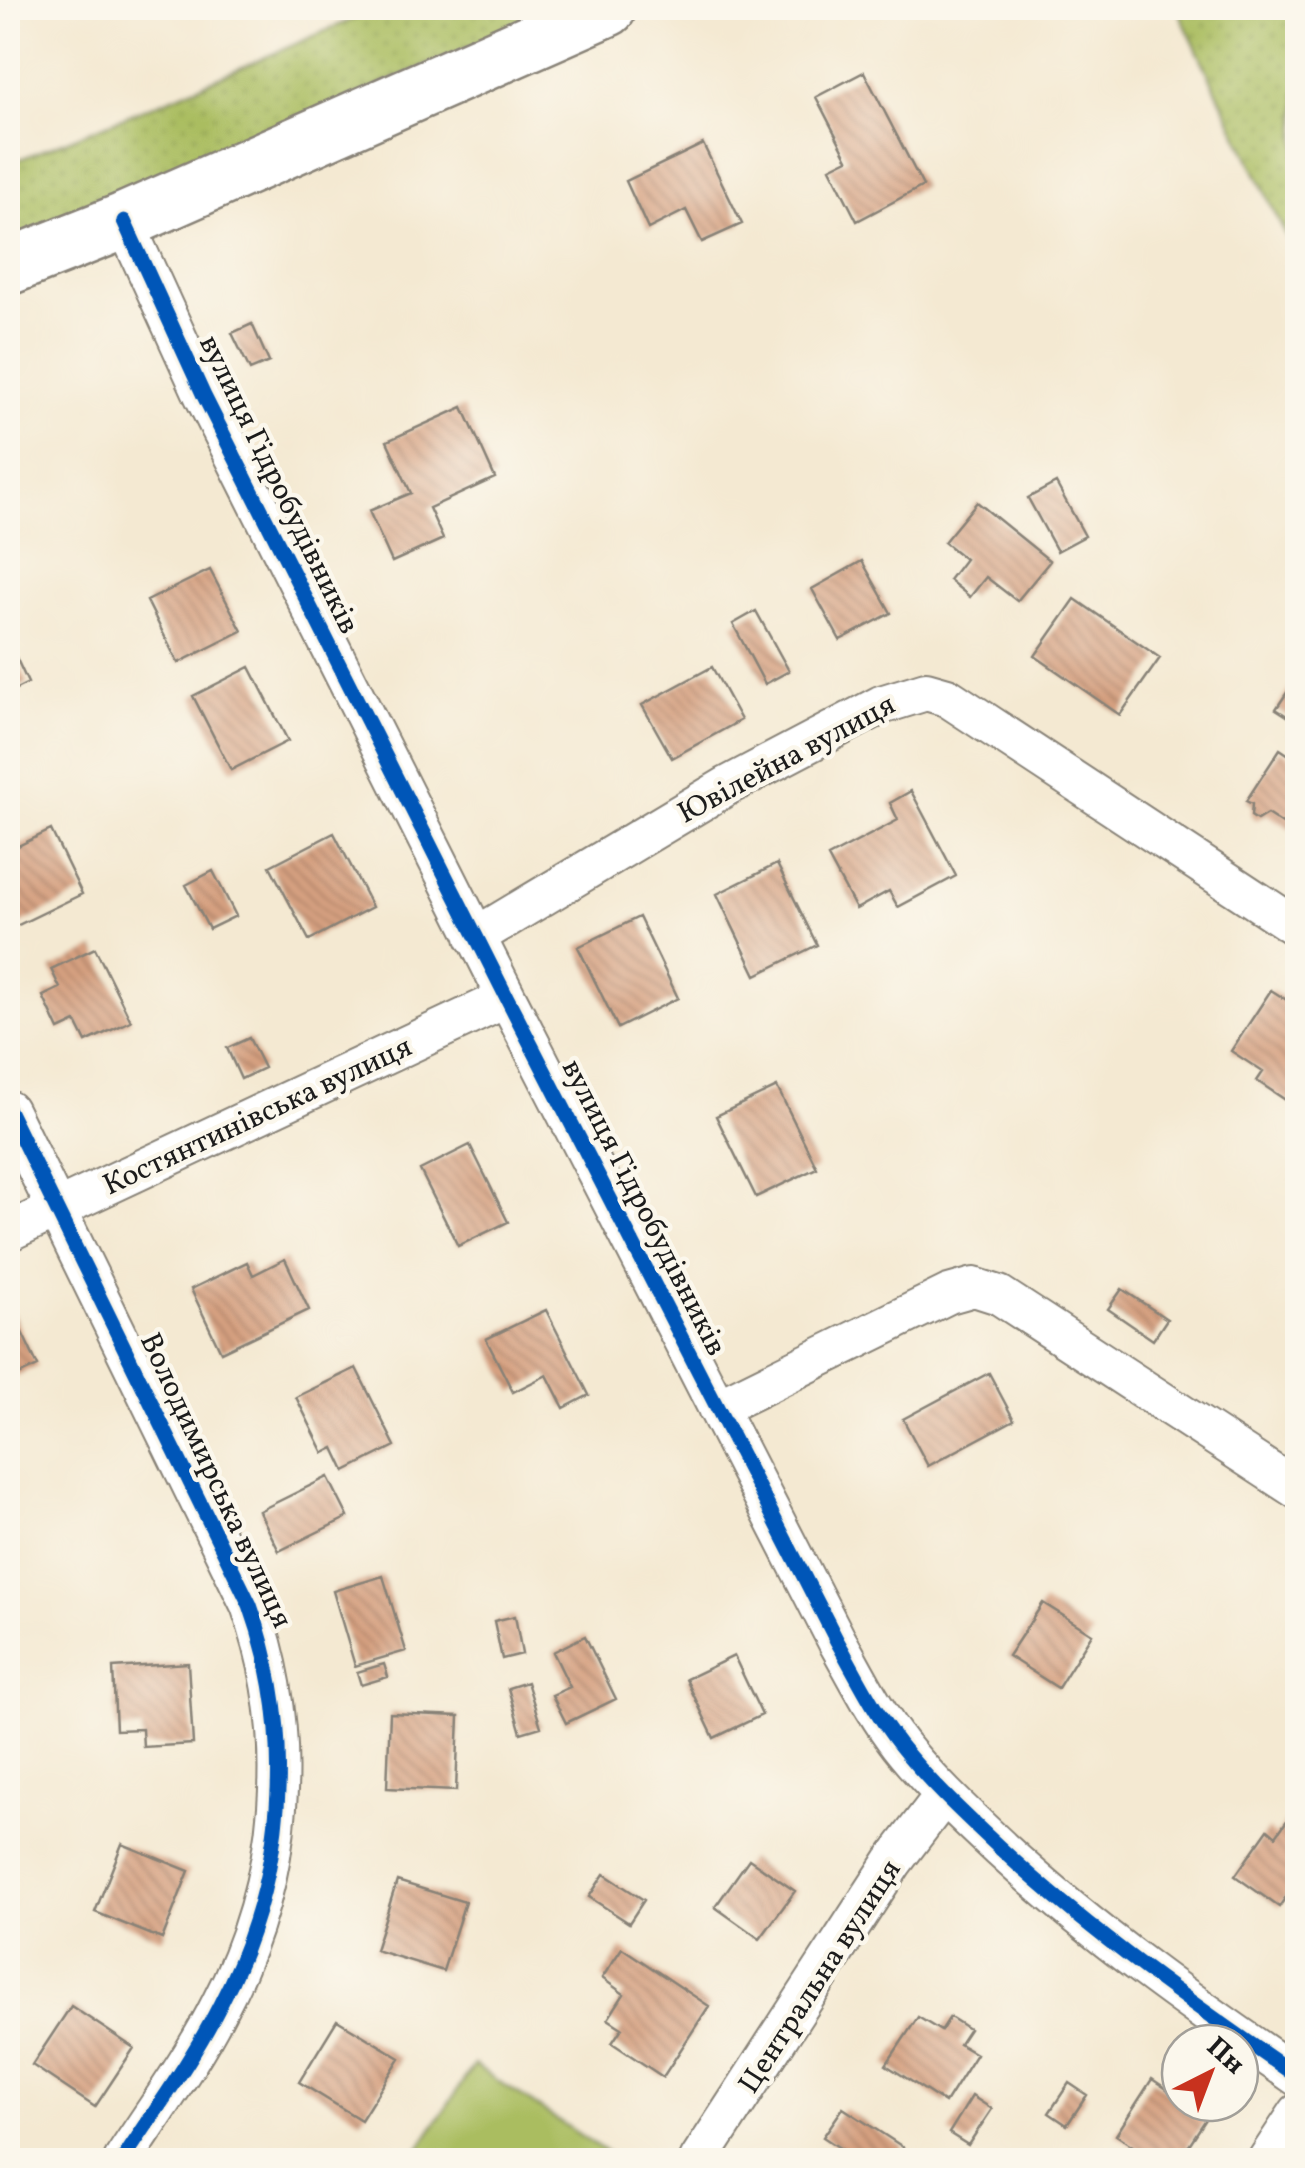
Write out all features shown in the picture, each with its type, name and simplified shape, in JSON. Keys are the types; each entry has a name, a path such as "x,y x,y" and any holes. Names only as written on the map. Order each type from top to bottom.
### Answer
{"street":[{"path":"8,267 608,8"},
{"name":"вулиця Гідробудівників","path":"124,220 204,396 506,998 836,1641 882,1718 944,1795 1031,1876 1108,1942 1298,2077"},
{"name":"Ювілейна вулиця","path":"476,937 742,778 881,704 926,690 946,697 982,720 1298,928"},
{"name":"Костянтинівська вулиця","path":"8,1232 506,998"},
{"name":"Володимирська вулиця","path":"8,1110 250,1605 266,1647 279,1726 276,1826 269,1868 243,1953 211,2022 123,2160"},
{"path":"717,1408 950,1294 974,1287 999,1295 1298,1490"},
{"name":"Центральна вулиця","path":"699,2160 876,1888 944,1795"},
{"path":"1266,2160 1298,2113"}],"green space":[{"path":"378,8 562,8 8,242 8,164"},
{"path":"1177,8 1297,8 1297,259"},
{"path":"474,2065 618,2160 426,2160 416,2153"}],"building":[{"path":"864,72 923,186 857,221 830,168 848,159 816,97"},
{"path":"703,144 742,224 702,242 686,210 648,229 626,181"},
{"path":"252,324 269,362 250,370 232,333"},
{"path":"463,407 495,478 429,508 443,539 392,562 369,511 411,493 387,441"},
{"path":"1056,483 1085,536 1057,551 1028,498"},
{"path":"977,502 1050,561 1017,601 986,577 970,597 949,580 965,559 944,542"},
{"path":"862,561 891,613 840,640 812,589"},
{"path":"210,570 242,631 178,663 147,601"},
{"path":"1075,599 1160,658 1120,715 1035,656"},
{"path":"756,611 789,671 765,684 733,624"},
{"path":"8,640 28,683 8,693"},
{"path":"250,667 288,741 231,770 193,696"},
{"path":"712,667 741,720 672,758 642,705"},
{"path":"1298,676 1298,723 1276,709"},
{"path":"1280,749 1298,761 1298,834 1267,814 1257,820 1251,816 1252,804 1246,801"},
{"path":"911,791 956,876 898,907 889,891 856,909 828,857 898,820 890,803"},
{"path":"51,830 82,894 16,926 8,909 8,851"},
{"path":"334,833 372,907 309,940 270,866"},
{"path":"777,864 817,945 756,975 717,894"},
{"path":"213,871 236,916 209,929 186,885"},
{"path":"639,917 678,998 618,1028 578,947"},
{"path":"95,948 131,1021 86,1042 76,1022 59,1030 43,996 60,988 51,969"},
{"path":"1271,990 1293,1004 1298,997 1298,1098 1293,1105 1257,1081 1263,1072 1231,1051"},
{"path":"249,1038 264,1068 241,1079 227,1048"},
{"path":"777,1087 817,1168 756,1197 716,1116"},
{"path":"470,1145 508,1222 458,1246 420,1170"},
{"path":"285,1259 309,1310 221,1352 191,1289 247,1262 253,1275"},
{"path":"1122,1289 1167,1319 1153,1340 1108,1309"},
{"path":"8,1303 38,1366 8,1380"},
{"path":"546,1310 589,1395 564,1408 547,1375 513,1392 486,1339"},
{"path":"356,1368 395,1446 345,1471 334,1448 324,1453 296,1397"},
{"path":"989,1373 1014,1420 928,1466 903,1419"},
{"path":"328,1477 348,1517 279,1551 259,1511"},
{"path":"383,1576 406,1651 355,1666 333,1591"},
{"path":"1043,1603 1092,1634 1058,1688 1008,1656"},
{"path":"515,1616 522,1654 502,1659 494,1621"},
{"path":"585,1636 616,1699 566,1723 552,1695 570,1687 553,1652"},
{"path":"734,1656 762,1715 714,1738 686,1679"},
{"path":"188,1663 193,1744 143,1747 142,1729 116,1730 113,1668"},
{"path":"384,1664 388,1677 361,1685 357,1672"},
{"path":"527,1682 541,1727 521,1733 508,1688"},
{"path":"390,1713 459,1716 456,1791 387,1788"},
{"path":"1298,1805 1298,1900 1288,1894 1279,1907 1235,1876 1268,1829 1276,1836"},
{"path":"122,1844 189,1871 162,1939 95,1912"},
{"path":"749,1859 795,1891 760,1939 715,1907"},
{"path":"604,1874 644,1900 629,1923 589,1897"},
{"path":"397,1881 465,1902 443,1971 375,1950"},
{"path":"622,1948 709,2006 663,2077 612,2043 622,2028 608,2019 624,1994 602,1978"},
{"path":"71,2006 134,2048 95,2107 32,2065"},
{"path":"918,2017 941,2031 950,2017 969,2029 959,2044 976,2054 945,2103 886,2065"},
{"path":"337,2020 400,2058 361,2120 299,2082"},
{"path":"1152,2079 1160,2084 1160,2123 1203,2123 1179,2160 1154,2160 1116,2135"},
{"path":"1069,2083 1087,2095 1067,2125 1049,2113"},
{"path":"972,2096 992,2109 968,2145 949,2133"},
{"path":"843,2108 903,2147 894,2160 849,2160 852,2156 823,2137"}],"cycle path":[{"path":"124,221 204,396 507,998 837,1641 882,1720 936,1786 1036,1880 1145,1968 1298,2077"},
{"path":"8,1110 250,1605 274,1705 277,1808 259,1909 220,2005 123,2160"}]}
